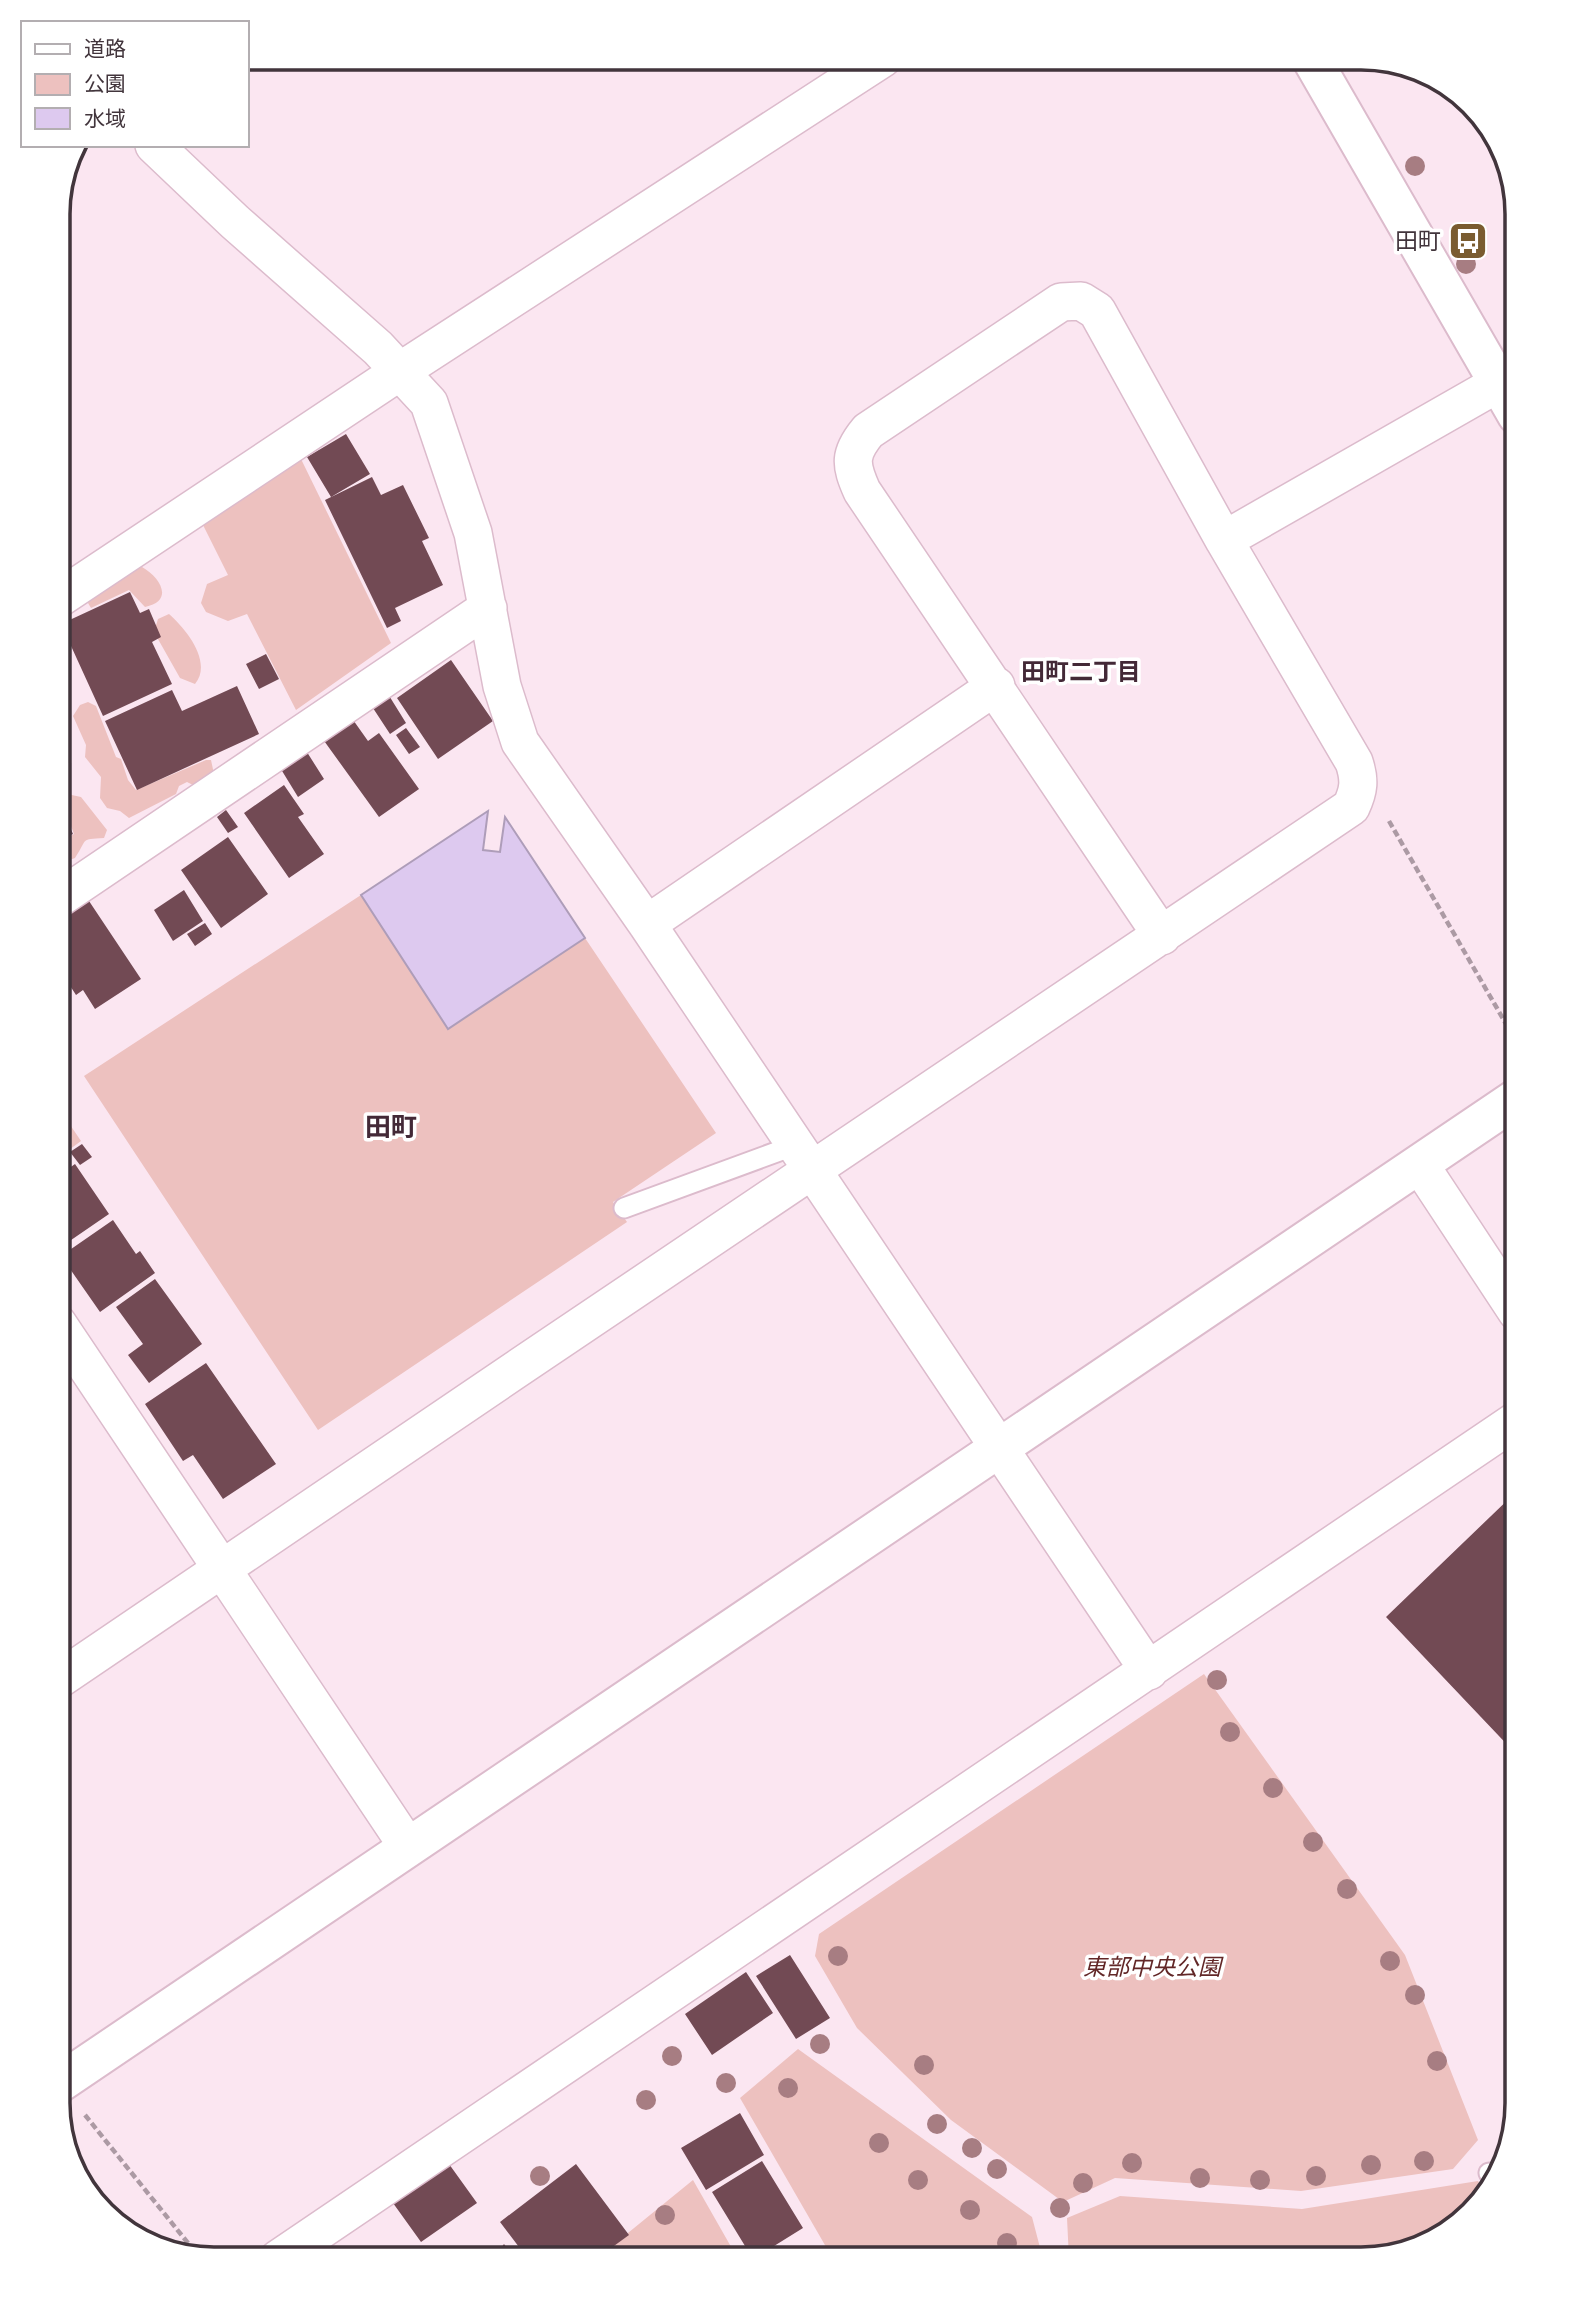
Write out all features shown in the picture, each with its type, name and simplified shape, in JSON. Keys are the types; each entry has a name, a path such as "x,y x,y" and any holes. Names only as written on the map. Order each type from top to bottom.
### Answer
{"street":[{"path":"70,591 402,370 864,70"},
{"path":"1318,70 1505,394"},
{"path":"156,147 402,370 429,403 473,533 502,686 520,742 647,924 1149,1671"},
{"path":"70,1672 223,1567 802,1158 1162,936 1351,807 1358,792 1359,777 1354,762 1224,540 1097,311 1080,301 1061,302 869,431 854,448 853,470 862,491 996,686 1162,936"},
{"path":"1224,540 1499,383"},
{"path":"70,891 488,608"},
{"path":"647,924 996,686"},
{"path":"70,2076 1505,1106"},
{"path":"1420,1165 1505,1294"},
{"path":"70,1342 408,1847"},
{"path":"296,2247 1505,1428"}],"lane":[{"path":"624,1208 802,1158"}],"path":[{"path":"1358,792 1386,816 1505,1021"},
{"path":"70,2099 189,2244"}],"green space":[{"path":"301,459 391,643 296,710 247,614 228,621 206,612 201,603 207,584 228,575 202,523"},
{"path":"142,567 159,582 162,588 160,600 145,607 129,590 91,608 88,603 91,593 131,569"},
{"path":"169,614 183,628 199,656 200,675 195,684 180,678 154,632 158,619"},
{"path":"88,702 96,706 116,757 121,759 128,780 136,790 206,760 211,760 214,774 199,788 187,782 179,786 176,794 129,818 120,811 107,808 100,798 101,777 85,757 86,745 73,716 80,705"},
{"path":"70,795 81,797 107,830 104,838 85,841 75,858 70,860 70,836 74,834 70,824"},
{"path":"361,895 448,1028 585,938 716,1133 613,1202 627,1222 318,1430 84,1076"},
{"path":"70,1125 81,1141 70,1149"},
{"name":"東部中央公園","path":"1204,1674 1405,1955 1478,2140 1453,2169 1301,2191 1115,2178 1063,2202 951,2120 857,2028 815,1956 819,1934"},
{"path":"798,2049 1032,2217 1040,2247 826,2247 740,2098"},
{"path":"693,2180 731,2247 611,2247"},
{"path":"1478,2181 1480,2184 1463,2205 1433,2228 1399,2242 1380,2246 1068,2247 1067,2218 1120,2196 1302,2209"}],"water":[{"path":"488,811 483,850 500,852 505,817 585,938 448,1029 361,895"}],"building":[{"path":"346,434 370,474 331,497 307,457"},
{"path":"372,477 381,495 403,485 429,538 422,541 443,585 395,608 401,621 387,628 325,500"},
{"path":"130,592 140,613 149,609 161,637 152,642 172,684 103,716 70,644 70,620"},
{"path":"266,654 279,679 259,689 246,664"},
{"path":"451,660 493,721 438,759 397,698"},
{"path":"237,686 259,734 137,790 105,721 172,690 182,711"},
{"path":"388,694 406,723 390,734 371,705"},
{"path":"351,717 368,741 379,733 419,789 379,817 322,738"},
{"path":"406,728 420,747 409,754 396,735"},
{"path":"305,749 324,779 298,797 279,766"},
{"path":"284,785 304,814 298,817 324,854 289,878 244,813"},
{"path":"226,810 238,827 228,833 217,817"},
{"path":"228,837 268,894 221,928 181,870"},
{"path":"184,890 203,921 173,941 154,910"},
{"path":"87,898 141,979 95,1009 83,990 76,995 70,986 70,909"},
{"path":"205,923 212,934 195,946 187,934"},
{"path":"82,1144 92,1157 80,1165 70,1152"},
{"path":"75,1164 109,1214 70,1241 70,1168"},
{"path":"113,1220 136,1254 140,1251 155,1273 100,1312 70,1269 70,1250"},
{"path":"155,1279 202,1344 149,1383 128,1355 143,1344 116,1307"},
{"path":"206,1363 276,1464 223,1499 193,1455 183,1461 145,1404"},
{"path":"1505,1503 1505,1742 1386,1617"},
{"path":"790,1955 830,2018 796,2039 756,1976"},
{"path":"746,1972 773,2013 712,2055 685,2014"},
{"path":"740,2113 764,2155 706,2190 681,2148"},
{"path":"762,2161 803,2228 772,2247 746,2247 712,2192"},
{"path":"449,2164 477,2203 421,2242 393,2203"},
{"path":"576,2164 629,2235 612,2247 519,2247 500,2222"}],"place":[{"name":"田町","path":"1468,241"}],"district":[{"name":"田町二丁目","path":"1081,672"},
{"name":"田町","path":"391,1127"}]}
